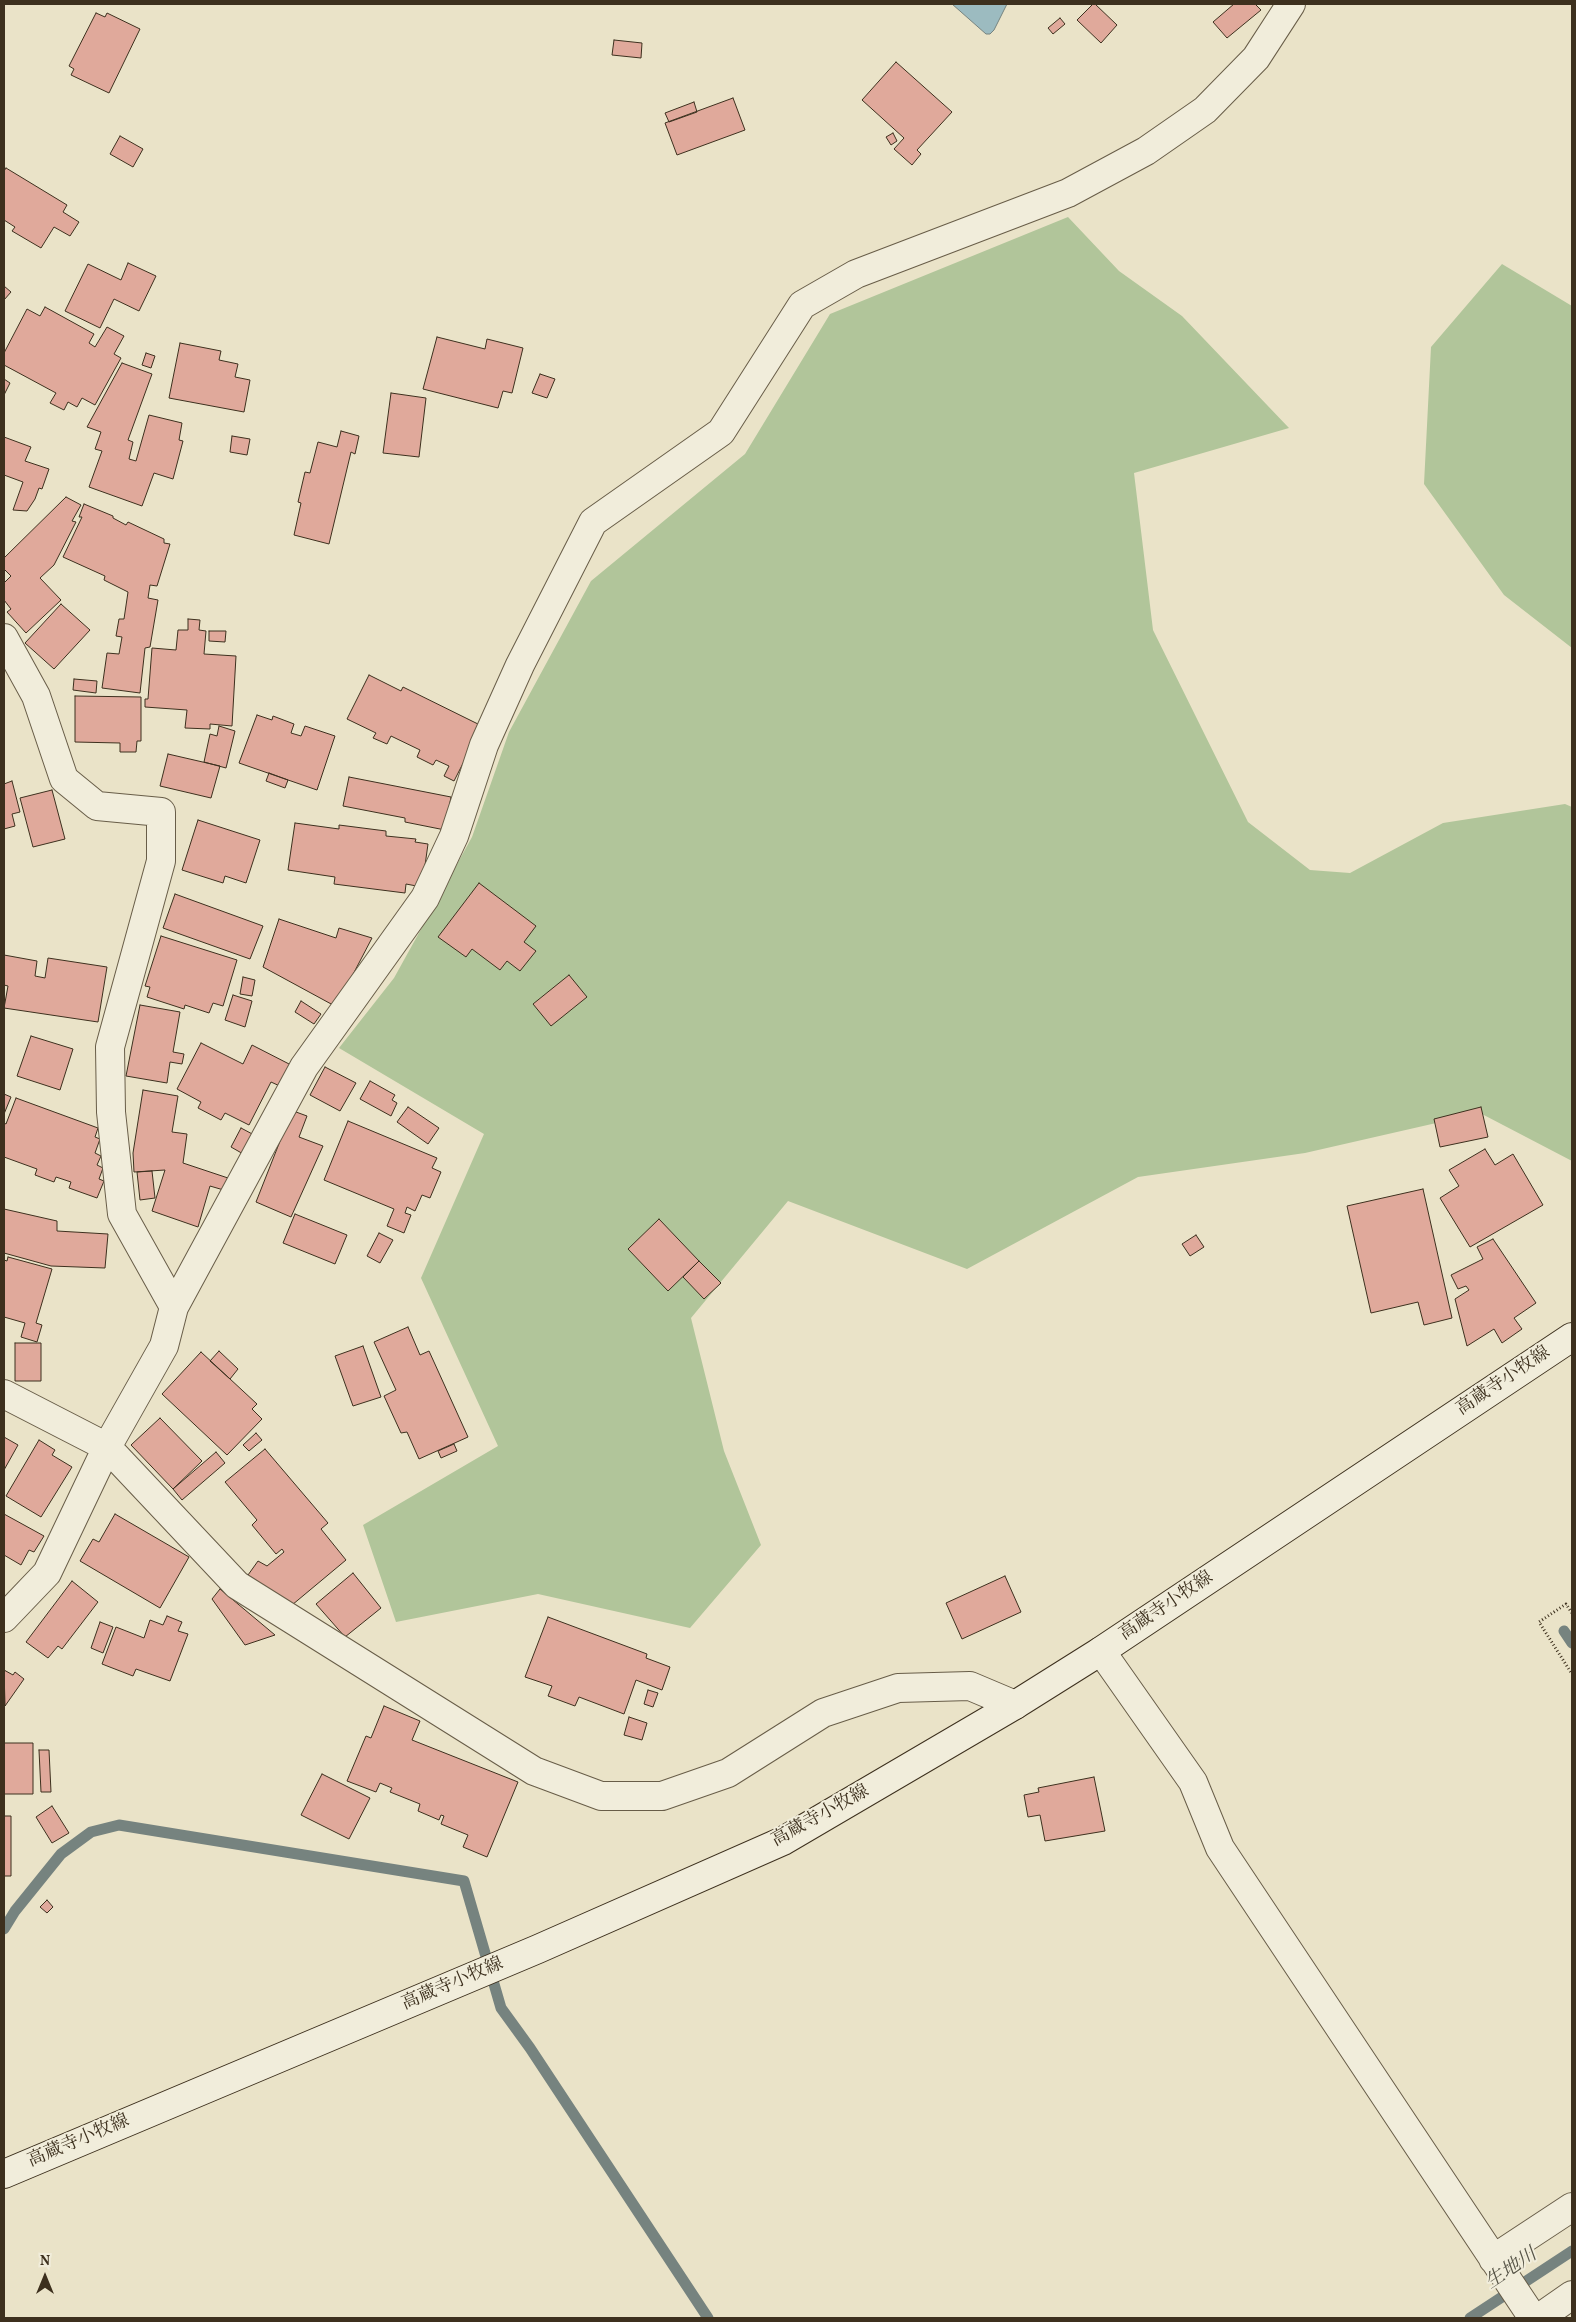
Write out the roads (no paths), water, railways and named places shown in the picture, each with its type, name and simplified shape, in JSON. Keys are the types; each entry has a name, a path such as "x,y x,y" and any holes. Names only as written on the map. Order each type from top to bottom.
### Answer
{"street":[{"path":"4,1618 47,1573 107,1447 164,1346 174,1307 304,1067 425,898 454,836 484,745 508,692 593,522 721,432 802,305 856,274 1068,193 1146,151 1205,110 1250,65 1291,4"},
{"path":"4,638 36,696 64,779 97,806 161,812 161,861 110,1047 111,1112 122,1214 174,1307"},
{"name":"高蔵寺小牧線","path":"4,2174 538,1949 783,1841 1015,1705 1101,1651 1572,1337"},
{"path":"4,1394 107,1447 237,1585 534,1772 601,1796 662,1796 728,1773 824,1713 898,1688 970,1686 1015,1705"},
{"path":"1101,1651 1193,1782 1220,1848 1533,2318"},
{"path":"1494,2259 1572,2207"},
{"path":"1539,2318 1572,2295"}],"water":[{"path":"952,4 1007,4 994,30 990,34 986,34"}],"waterway":[{"path":"1564,1631 1572,1643"},
{"path":"4,1929 15,1911 61,1854 91,1832 119,1825 464,1881 501,2008 530,2048 708,2318"},
{"name":"生地川","path":"1470,2318 1572,2251"}]}
